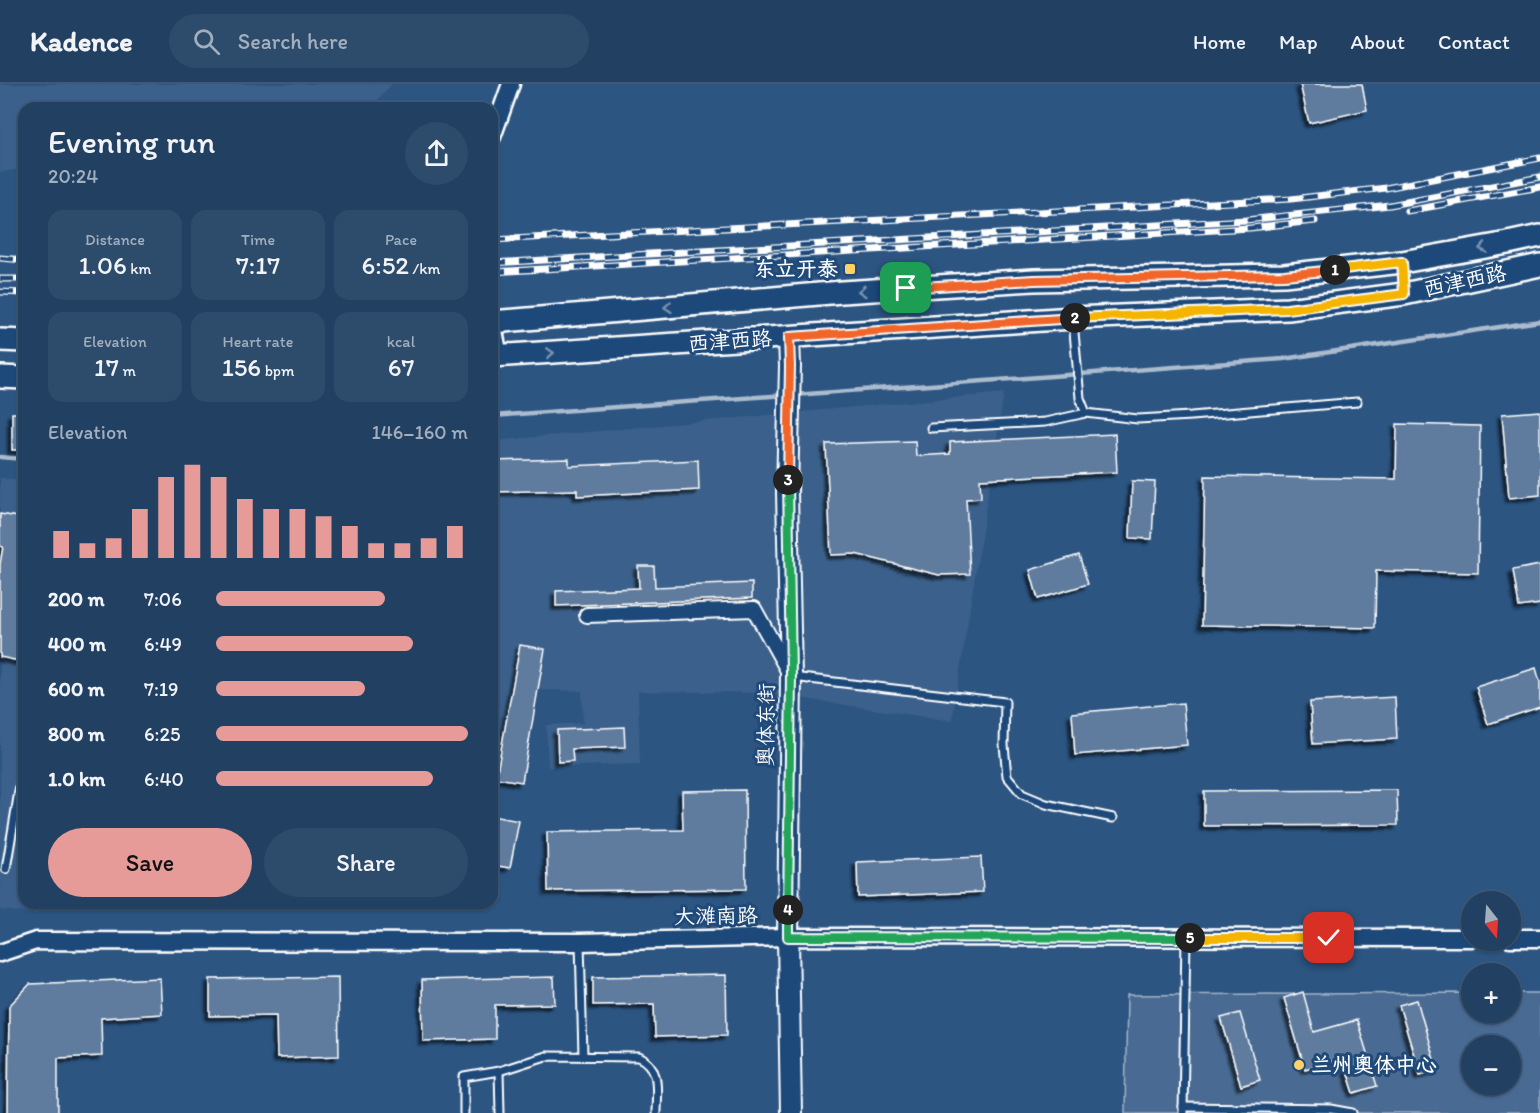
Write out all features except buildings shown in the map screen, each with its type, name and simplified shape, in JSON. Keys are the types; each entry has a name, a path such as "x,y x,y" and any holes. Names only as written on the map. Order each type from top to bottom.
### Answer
{"main road":[{"name":"西津西路","path":"498,321 853,291 1034,280 1284,275 1402,262 1540,236"},
{"path":"1402,262 1404,294"},
{"name":"西津西路","path":"498,356 1073,318 1287,309 1404,294 1540,265"},
{"name":"奥体东街","path":"789,337 787,493 791,676 788,937 791,1113"},
{"path":"0,340 18,341"},
{"path":"0,377 18,378"}],"street":[{"path":"498,120 511,84"},
{"path":"587,615 754,609 791,676"},
{"name":"大滩南路","path":"0,953 36,941 580,942 788,937 1461,938"},
{"path":"1521,938 1540,938"}],"lane":[{"path":"1073,318 1080,398 1086,413"},
{"path":"931,428 1045,422 1086,413 1148,418 1357,402"},
{"path":"791,676 1005,702 1004,745 1007,776 1022,794 1046,804 1113,818"},
{"path":"6,869 18,797"},
{"path":"1186,938 1183,1110 1331,1109 1353,1113"},
{"path":"580,942 582,1056"},
{"path":"464,1113 464,1077 499,1071 546,1056 582,1056 645,1059 654,1069 656,1076 656,1113"},
{"path":"499,1071 500,1113"},
{"path":"1315,1113 1331,1109"}],"shaded area":[{"path":"0,84 392,84 376,102 18,102 18,170 0,172"},
{"path":"1004,393 952,721 765,693 638,691 640,764 548,767 546,725 583,723 582,691 538,690 518,778 498,775 498,440"},
{"path":"0,478 18,480 18,909 38,909 37,914 0,910"},
{"name":"兰州奥体中心","path":"1461,993 1461,1023 1521,1023 1521,993 1540,993 1540,1113 1125,1113 1127,995"}],"waterway":[{"path":"794,395 1283,359 1540,321"},
{"path":"498,416 785,395"},
{"path":"0,457 18,458"}],"railway":[{"path":"498,240 1291,199 1386,188 1540,158"},
{"path":"498,263 1246,220 1390,205 1540,177"},
{"path":"1407,211 1540,187"},
{"path":"498,272 1250,228 1315,221"},
{"path":"0,258 18,260"},
{"path":"0,279 18,279"},
{"path":"0,292 18,293"}],"place":[{"name":"东立开泰","path":"850,269"},
{"name":"兰州奥体中心","path":"1299,1065"}],"route":[{"path":"906,288 1034,280 1284,275 1402,262 1404,294 1287,309 1073,318 789,337 787,493 791,676 788,937 1329,938"}]}
